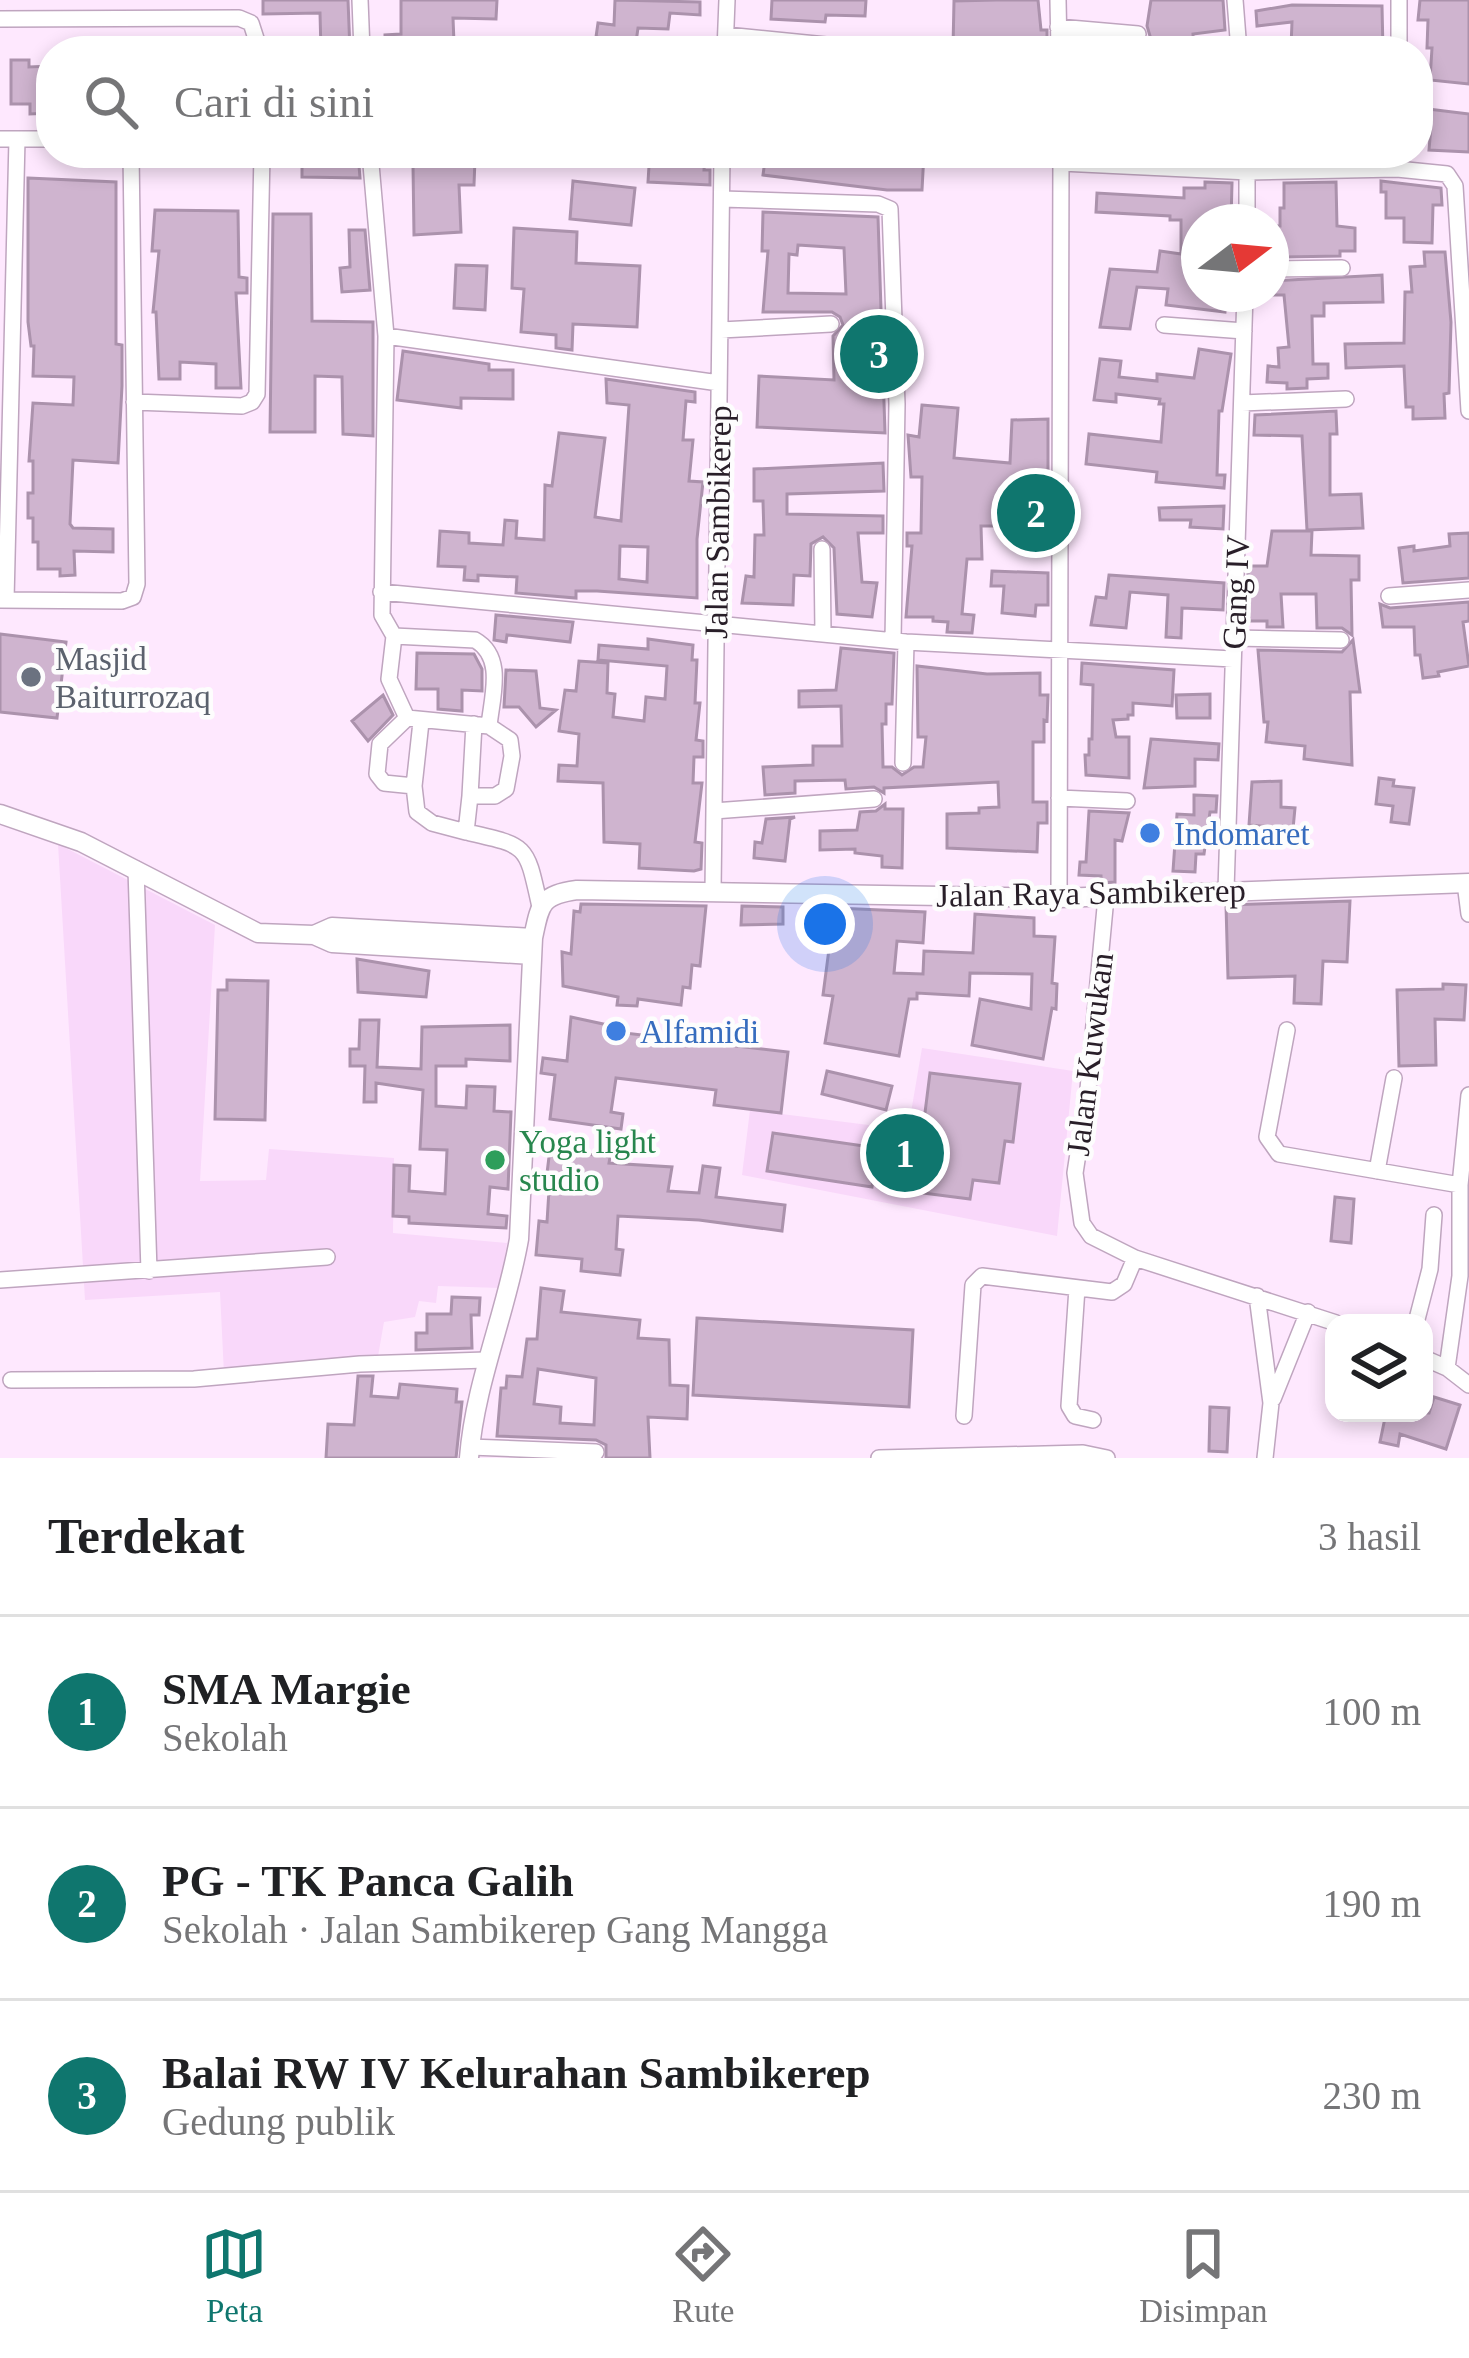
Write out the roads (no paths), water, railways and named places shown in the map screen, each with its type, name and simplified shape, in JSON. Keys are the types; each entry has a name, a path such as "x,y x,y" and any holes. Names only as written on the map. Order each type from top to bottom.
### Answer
{"street":[{"path":"360,0 361,36"},
{"path":"725,36 727,0"},
{"path":"1058,0 1058,36"},
{"path":"1235,0 1238,36"},
{"path":"1399,36 1400,0"},
{"path":"0,19 239,18 250,23 255,36"},
{"path":"1058,27 1138,34"},
{"path":"9,139 3,600 122,601 133,597 137,584 131,168"},
{"path":"134,402 242,406 257,394 262,168"},
{"path":"371,168 386,336 381,592 383,620 394,636 389,680 414,720 417,812 423,818 522,848 540,907 533,946 519,1240 513,1276 486,1360 470,1452 596,1452"},
{"name":"Jalan Sambikerep","path":"713,891 722,168"},
{"path":"1059,898 1061,168"},
{"path":"1195,168 1249,172 1303,168"},
{"path":"1248,204 1249,168"},
{"path":"1427,168 1453,178 1469,411"},
{"path":"722,199 878,204 890,209 903,763"},
{"path":"1289,269 1342,268"},
{"name":"Gang IV","path":"1226,890 1245,312"},
{"path":"721,330 832,324"},
{"path":"1164,326 1244,331"},
{"path":"386,336 719,383"},
{"path":"1241,403 1346,399"},
{"path":"822,549 824,633"},
{"path":"1389,596 1469,590"},
{"path":"381,592 900,641 1233,659"},
{"path":"394,636 475,640 485,645 495,668 481,725 466,832"},
{"path":"1234,638 1341,640"},
{"path":"414,786 384,783 376,774 380,744 414,720 481,725 505,734 512,749 506,789 495,796 470,796"},
{"path":"1059,798 1127,801"},
{"path":"714,811 874,799"},
{"path":"0,814 81,842 258,933 314,935 332,927 533,946"},
{"path":"136,868 149,1271"},
{"path":"1467,883 1469,914"},
{"name":"Jalan Raya Sambikerep","path":"540,907 559,892 577,890 1059,898 1467,883"},
{"name":"Jalan Kuwukan","path":"1106,897 1088,1090 1075,1173 1082,1223 1091,1236 1136,1258 1325,1319"},
{"path":"1286,1030 1270,1146 1279,1154 1460,1185"},
{"path":"1377,1171 1394,1078"},
{"path":"1447,1368 1460,1276 1460,1185 1469,1095"},
{"path":"1418,1314 1430,1269 1434,1215"},
{"path":"0,1280 327,1257"},
{"path":"964,1416 973,1285 982,1276 1112,1292 1124,1284 1136,1258"},
{"path":"1077,1288 1069,1406 1075,1416 1093,1420"},
{"path":"1257,1297 1271,1402 1265,1458"},
{"path":"1271,1402 1308,1312"},
{"path":"11,1380 194,1379 360,1364 486,1360"},
{"path":"1433,1362 1469,1385"},
{"path":"879,1458 1084,1453 1107,1458"}],"place":[{"name":"Balai RW IV Kelurahan Sambikerep","path":"879,354"},
{"name":"PG - TK Panca Galih","path":"1036,513"},
{"name":"Masjid Baiturrozaq","path":"31,677"},
{"name":"Indomaret","path":"1150,833"},
{"name":"Alfamidi","path":"616,1031"},
{"name":"SMA Margie","path":"905,1153"},
{"name":"Yoga light studio","path":"495,1160"}]}
